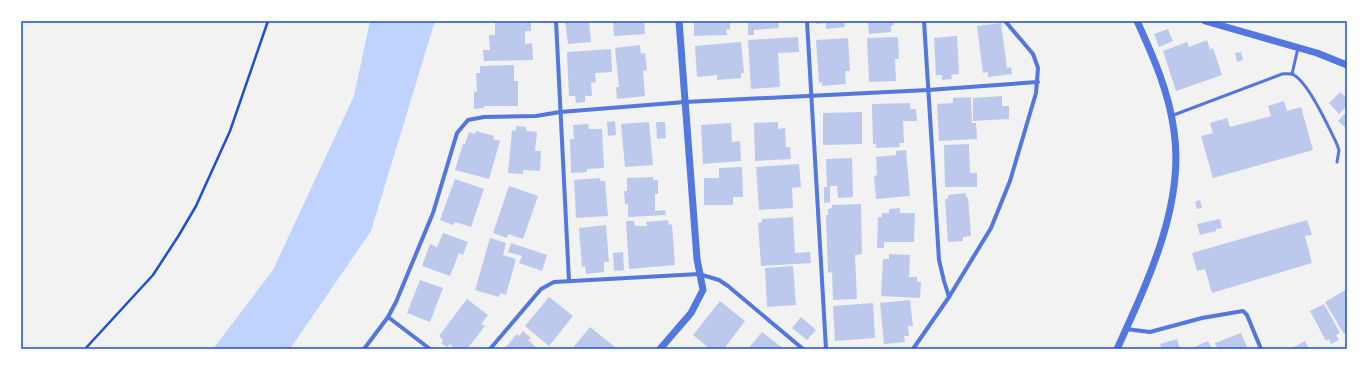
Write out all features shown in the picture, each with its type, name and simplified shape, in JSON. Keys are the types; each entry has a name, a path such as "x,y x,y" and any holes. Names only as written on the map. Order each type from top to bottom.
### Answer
{"street":[{"path":"556,21 569,281"},
{"path":"660,349 691,313 703,290 697,259 679,21"},
{"path":"807,21 826,349"},
{"path":"924,21 939,260 949,297"},
{"path":"913,349 949,297 991,228 1010,181 1036,93 1038,68 1033,54 1005,21"},
{"path":"1117,349 1150,272 1164,232 1171,203 1176,163 1176,145 1171,116 1160,76 1137,21"},
{"path":"1205,21 1298,47 1347,65"},
{"path":"364,349 388,317 396,302 428,227 443,183 457,133 468,120 484,117 536,116 560,112 685,102 928,90 1038,82"},
{"path":"490,349 541,289 554,282 699,274 719,280 728,286 803,349"},
{"path":"1126,329 1150,332 1202,318 1243,311 1247,315 1261,349"},
{"path":"388,317 430,349"}],"lane":[{"path":"1292,74 1298,47"},
{"path":"1171,116 1282,74 1292,74 1306,86 1336,142 1339,150 1337,162"}],"path":[{"path":"85,349 153,275 196,206 230,131 268,21"}],"water":[{"path":"370,21 435,21 371,231 290,349 213,349 273,270 354,96"}],"building":[{"path":"495,21 531,21 531,31 525,31 525,44 532,43 533,60 484,61 483,50 490,50 489,35 495,35"},
{"path":"565,21 589,21 591,42 568,44"},
{"path":"613,21 644,21 645,34 614,36"},
{"path":"694,21 730,21 730,29 726,30 727,35 694,36"},
{"path":"748,21 778,21 779,28 754,30 754,35 748,35"},
{"path":"816,21 844,21 845,27 826,29 826,23 816,24"},
{"path":"868,21 894,21 894,25 891,26 891,32 869,34"},
{"path":"1001,23 1007,68 1011,67 1012,74 988,77 988,72 983,73 977,26"},
{"path":"1168,29 1173,41 1159,47 1154,34"},
{"path":"957,36 959,74 951,75 952,79 942,80 942,75 936,75 934,38"},
{"path":"798,37 799,52 778,53 780,87 751,89 748,40"},
{"path":"898,37 899,59 895,59 896,81 869,82 867,38"},
{"path":"848,38 850,71 845,71 846,84 822,86 822,82 819,83 816,40"},
{"path":"1207,40 1210,50 1213,48 1222,75 1176,91 1163,51 1187,42 1189,47"},
{"path":"741,42 744,73 741,73 741,78 717,80 717,75 697,77 695,46"},
{"path":"640,45 641,54 645,53 647,70 643,71 645,96 617,99 616,87 619,87 615,48"},
{"path":"611,49 612,72 595,73 596,82 591,83 592,96 585,96 585,102 576,103 575,96 569,96 567,52"},
{"path":"1241,52 1243,60 1237,62 1235,53"},
{"path":"514,65 514,81 518,81 518,106 484,106 484,108 474,109 474,91 477,92 476,73 480,73 480,66"},
{"path":"1340,92 1347,98 1347,106 1339,114 1329,103"},
{"path":"1002,96 1002,106 1009,106 1009,119 973,121 973,98"},
{"path":"971,97 972,123 976,123 977,139 939,141 937,104 953,103 953,98"},
{"path":"1284,101 1287,111 1301,107 1313,150 1213,178 1201,136 1213,133 1210,123 1227,118 1230,127 1271,116 1268,106"},
{"path":"910,103 910,109 916,109 917,121 903,121 904,143 899,143 900,147 876,148 876,144 873,144 872,104"},
{"path":"1347,111 1347,129 1338,121"},
{"path":"862,112 862,144 823,145 823,113"},
{"path":"615,121 616,135 608,136 607,122"},
{"path":"649,122 653,165 625,167 621,124"},
{"path":"656,122 665,122 666,138 657,139"},
{"path":"778,122 778,129 785,128 786,147 790,147 791,159 755,161 754,123"},
{"path":"731,123 732,142 740,141 741,161 703,164 701,125"},
{"path":"588,124 589,129 602,129 604,168 587,169 587,172 571,173 570,139 574,139 573,125"},
{"path":"516,126 526,127 526,131 537,132 535,151 541,151 540,171 523,170 523,174 508,173 512,130 516,131"},
{"path":"476,131 494,136 493,139 500,141 489,179 455,170 463,144 465,144 469,132 475,134"},
{"path":"969,144 970,173 977,173 977,187 945,187 944,145"},
{"path":"906,150 910,196 876,199 874,176 877,175 876,157 896,155 896,151"},
{"path":"852,158 853,197 838,198 837,186 830,186 830,202 824,203 824,187 827,187 826,159"},
{"path":"799,164 801,187 792,188 793,208 759,210 756,167"},
{"path":"742,167 743,197 733,197 733,205 704,205 704,178 719,178 719,168"},
{"path":"653,177 653,180 658,180 658,194 655,194 655,211 665,210 666,215 628,217 628,204 625,204 624,191 627,191 627,178"},
{"path":"600,178 600,181 605,181 608,216 576,218 574,180"},
{"path":"455,179 484,189 471,227 455,222 453,225 440,220"},
{"path":"509,186 538,196 523,239 508,234 507,238 493,233"},
{"path":"966,193 966,198 968,197 971,236 963,237 963,241 948,242 945,199 948,199 948,195"},
{"path":"1200,200 1202,208 1197,209 1195,202"},
{"path":"861,204 862,254 855,255 857,299 833,300 832,272 828,273 826,215 828,215 828,209 832,208 832,205"},
{"path":"900,208 900,213 915,213 914,242 884,242 884,248 877,248 878,217 882,217 882,213 889,213 889,209"},
{"path":"793,217 795,253 810,252 811,263 761,266 758,223 762,222 762,219"},
{"path":"1220,219 1222,228 1200,235 1197,224"},
{"path":"668,220 669,225 672,224 675,265 629,269 626,221 634,221 635,226 647,226 646,222"},
{"path":"1307,220 1312,235 1305,236 1312,263 1212,293 1205,269 1197,271 1192,253"},
{"path":"606,225 609,262 604,262 604,272 586,274 585,266 582,267 579,228"},
{"path":"443,233 468,242 463,255 459,253 450,276 422,266 430,244 437,247"},
{"path":"490,238 506,243 503,255 516,259 506,295 500,293 499,297 475,290"},
{"path":"511,243 547,255 542,271 519,263 522,256 508,252"},
{"path":"623,252 624,270 614,271 613,253"},
{"path":"889,254 910,255 909,277 917,277 917,282 921,282 920,298 881,296 883,259 889,259"},
{"path":"793,266 796,305 767,307 765,268"},
{"path":"420,280 443,288 430,322 407,313"},
{"path":"1347,289 1347,332 1344,334 1325,302"},
{"path":"549,297 573,316 549,346 525,326"},
{"path":"467,299 488,315 481,324 485,326 467,349 456,349 450,344 447,347 441,343 443,340 439,336"},
{"path":"910,300 913,326 908,326 909,336 904,336 905,342 884,344 880,303"},
{"path":"720,301 745,321 724,349 710,349 693,335"},
{"path":"873,303 875,338 835,341 833,306"},
{"path":"1324,304 1340,333 1336,335 1339,340 1331,344 1329,339 1326,341 1310,311"},
{"path":"801,317 816,330 807,340 792,328"},
{"path":"590,327 615,347 613,349 572,349"},
{"path":"523,331 531,338 528,340 538,349 504,349 517,334 519,336"},
{"path":"762,332 784,349 748,349"},
{"path":"1241,333 1248,349 1218,349 1215,343"},
{"path":"1177,339 1180,349 1162,349 1160,344"},
{"path":"1208,341 1212,349 1190,349"},
{"path":"1305,341 1309,349 1290,349"}]}
